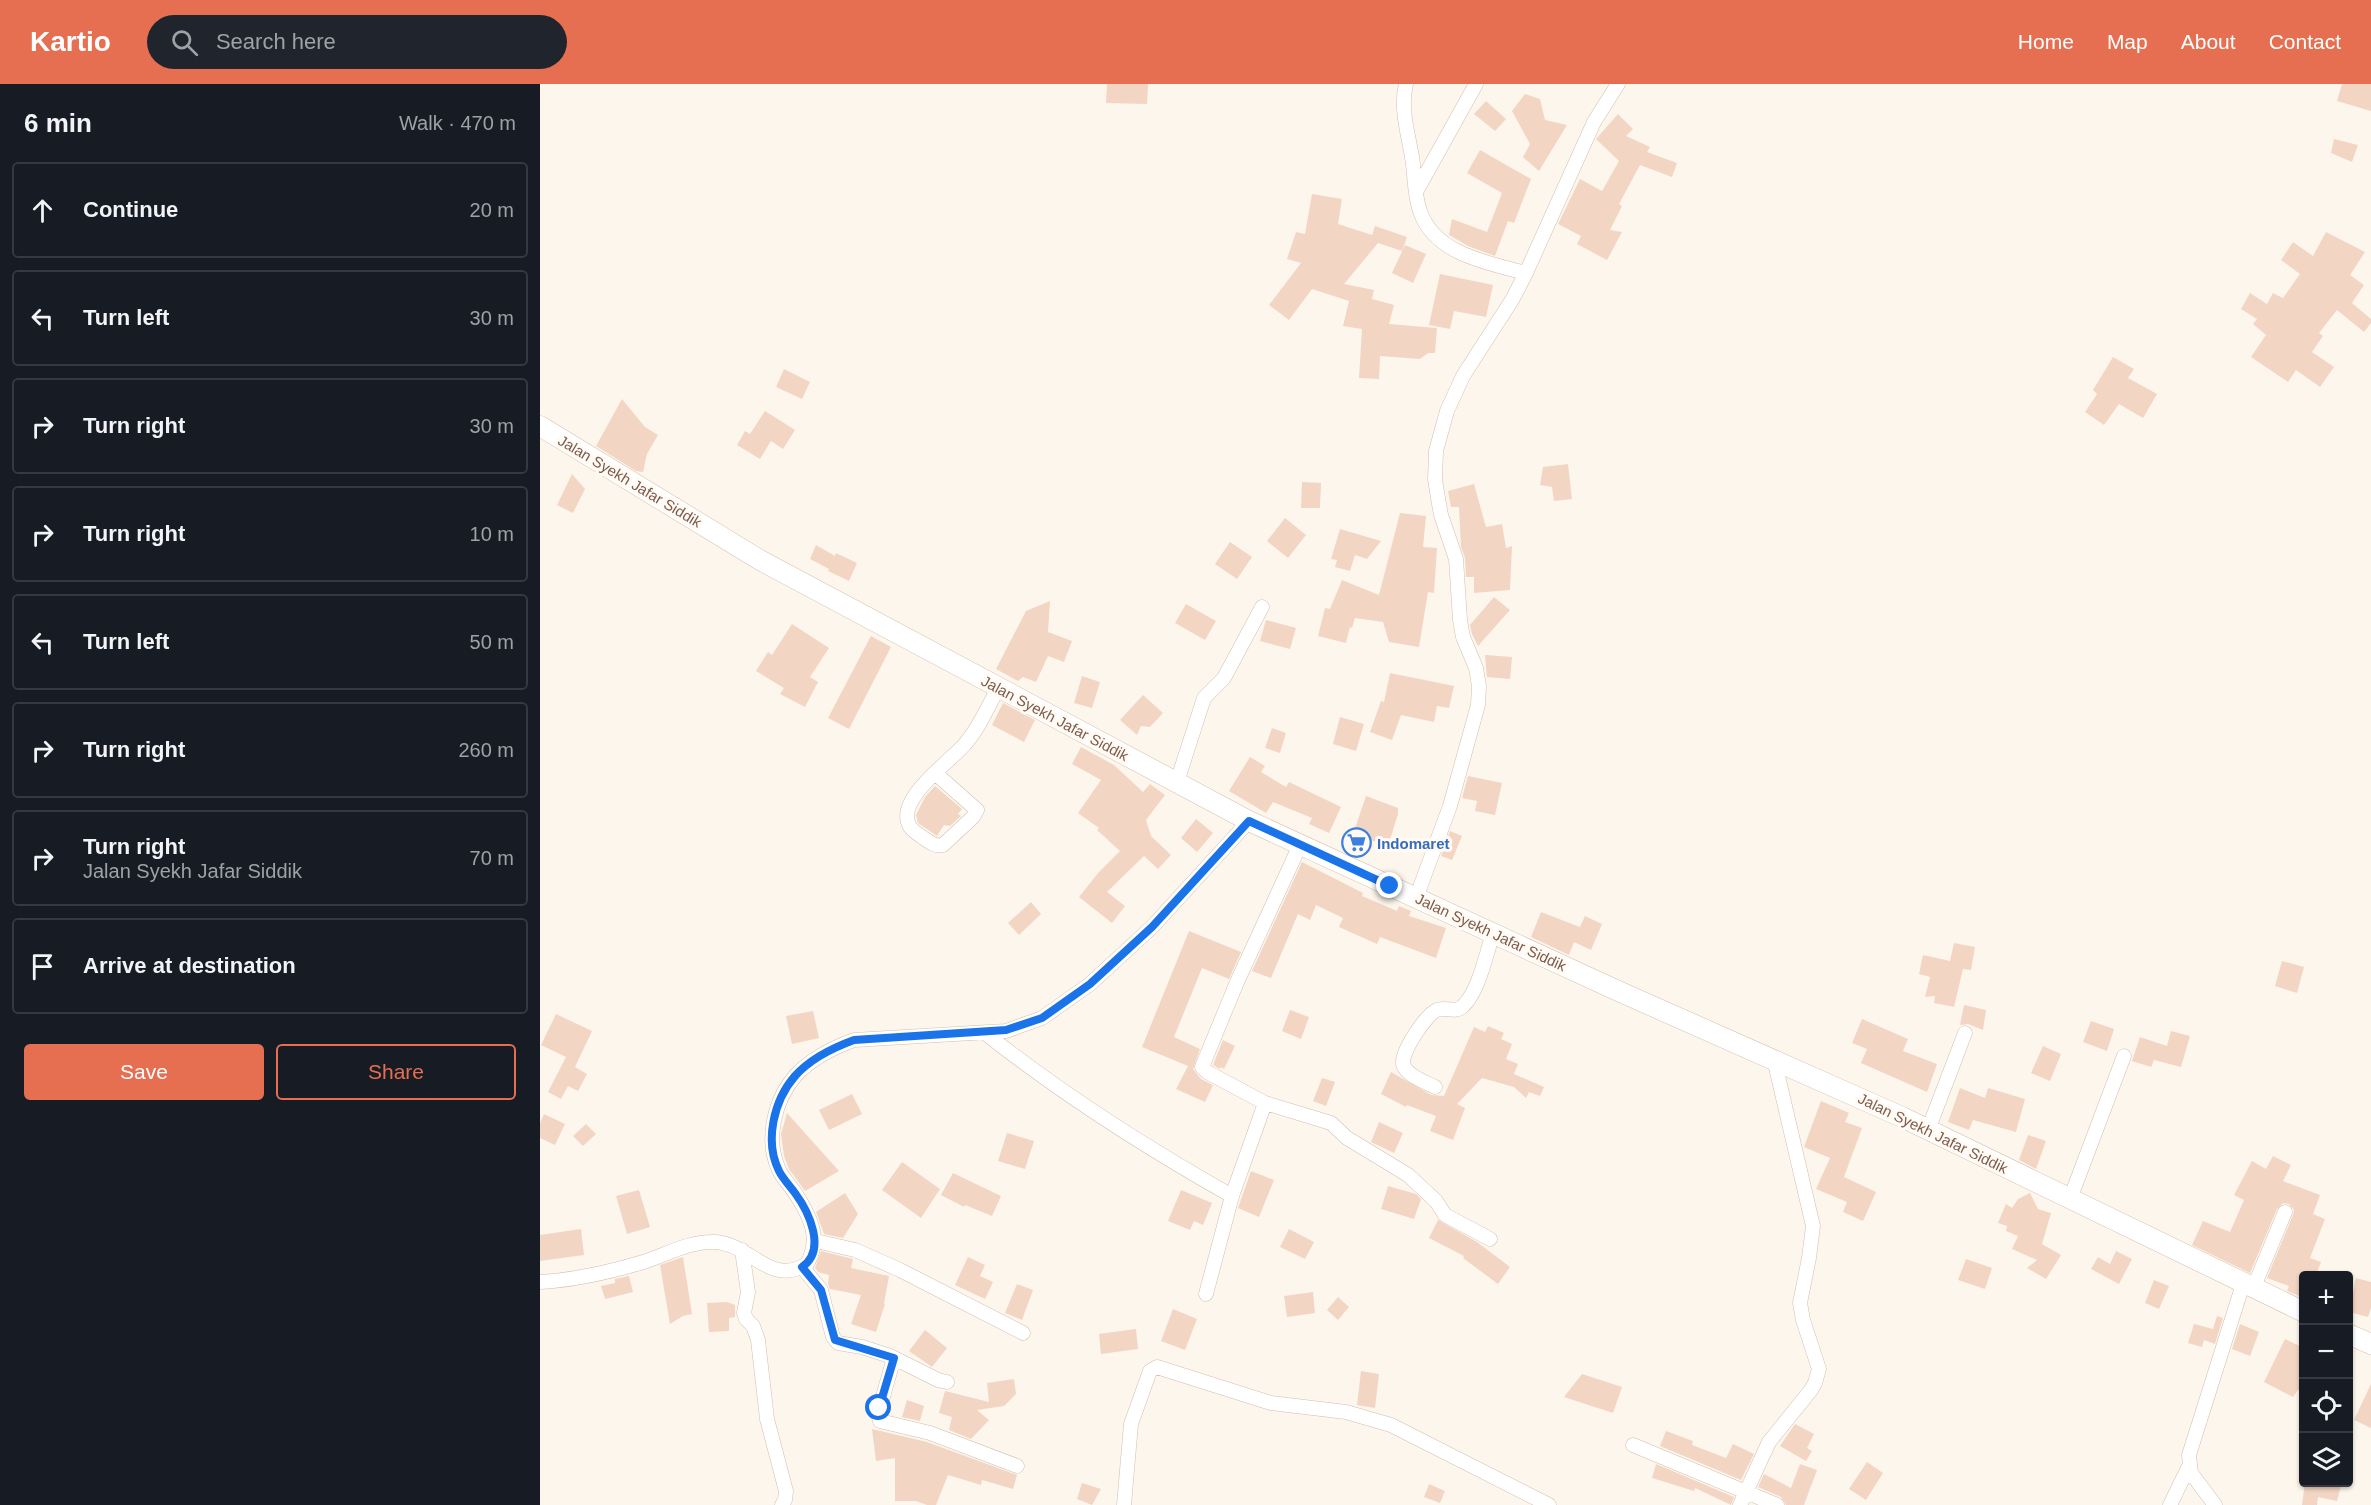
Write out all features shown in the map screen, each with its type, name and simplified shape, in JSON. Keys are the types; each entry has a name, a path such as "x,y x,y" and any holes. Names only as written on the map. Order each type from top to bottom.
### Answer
{"main road":[{"name":"Jalan Syekh Jafar Siddik","path":"540,426 760,560 1249,821 1616,990 1928,1130 2299,1310"},
{"path":"2353,1336 2371,1344"}],"street":[{"path":"1406,84 1403,94 1404,112 1419,210 1426,226 1450,248 1482,261 1526,273"},
{"path":"1417,190 1476,84"},
{"path":"1416,898 1450,806 1478,705 1479,686 1476,668 1463,637 1456,559 1441,515 1435,479 1436,451 1447,411 1463,376 1512,300 1594,122 1618,84"},
{"path":"1177,782 1204,698 1224,678 1262,607"},
{"path":"935,773 977,810 973,817 943,845 939,846 919,835 909,826 907,819 914,796 935,773 966,744 998,687"},
{"path":"540,1281 593,1276 706,1242 718,1242 742,1250 777,1271 802,1267 811,1257 816,1241 810,1220 779,1170 771,1132 782,1100 795,1076 817,1057 834,1047 854,1040 1006,1030 1042,1018 1090,984 1152,927 1249,821"},
{"path":"1300,845 1237,982 1202,1067 1207,1072 1265,1103 1331,1123 1347,1138 1408,1176 1437,1201 1445,1215 1490,1239"},
{"path":"1435,1087 1404,1068 1403,1057 1416,1034 1434,1011 1441,1009 1454,1011 1465,1005 1475,987 1493,934"},
{"path":"984,1032 1033,1071 1105,1120 1232,1196"},
{"path":"1928,1130 1965,1033"},
{"path":"2070,1199 2124,1056"},
{"path":"1743,1498 1769,1442 1811,1390 1819,1369 1803,1320 1800,1303 1811,1249 1813,1226 1774,1059"},
{"path":"1206,1294 1232,1196 1265,1103"},
{"path":"2215,1505 2191,1473 2190,1449 2248,1286 2285,1212"},
{"path":"816,1241 863,1254 1023,1333"},
{"path":"742,1250 748,1292 744,1313 753,1326 758,1340 767,1419 786,1491 782,1505"},
{"path":"802,1267 821,1290 835,1340 894,1358 929,1376 947,1382"},
{"path":"894,1358 878,1414 880,1421 930,1433 1017,1466"},
{"path":"1124,1505 1131,1424 1150,1371 1157,1367 1271,1403 1346,1412 1391,1425 1549,1505"},
{"path":"1633,1445 1743,1498 1777,1505"},
{"path":"2170,1505 2189,1466"}],"building":[{"path":"1107,84 1148,84 1147,104 1106,103"},
{"path":"2342,84 2371,84 2371,111 2337,101"},
{"path":"1525,94 1540,99 1545,120 1567,125 1539,171 1523,157 1530,144 1512,111"},
{"path":"1486,101 1506,119 1495,131 1474,114"},
{"path":"1618,114 1633,129 1626,136 1650,147 1647,152 1677,163 1672,177 1640,165 1619,204 1622,206 1610,230 1622,232 1607,260 1577,244 1581,236 1558,224 1580,179 1602,191 1619,161 1596,139"},
{"path":"2334,139 2358,145 2352,162 2331,153"},
{"path":"1480,150 1531,179 1514,223 1508,221 1495,256 1468,246 1449,235 1452,219 1487,232 1502,193 1467,173"},
{"path":"1312,194 1342,199 1338,224 1372,235 1375,226 1407,237 1402,251 1378,243 1344,284 1374,290 1372,299 1394,305 1389,324 1437,328 1435,353 1428,353 1420,359 1380,356 1379,379 1359,378 1362,329 1343,326 1349,301 1312,289 1289,320 1269,305 1301,263 1287,259 1296,232 1305,234"},
{"path":"2326,232 2365,252 2350,275 2364,285 2352,303 2371,319 2371,323 2364,332 2337,310 2319,333 2323,336 2312,352 2334,367 2320,387 2296,370 2288,382 2251,357 2266,335 2253,324 2257,319 2241,309 2250,293 2267,304 2273,293 2283,298 2300,274 2281,260 2293,242 2313,256"},
{"path":"1405,245 1426,254 1413,283 1392,273"},
{"path":"1440,274 1493,285 1486,317 1454,311 1450,329 1429,325"},
{"path":"2113,357 2134,369 2128,378 2157,394 2143,418 2119,404 2104,425 2085,412 2097,394 2093,390"},
{"path":"784,369 810,382 802,399 776,387"},
{"path":"622,399 645,427 658,435 647,454 643,472 636,471 596,446"},
{"path":"765,411 795,430 783,449 771,441 760,459 737,445 745,431 750,434"},
{"path":"1568,464 1572,499 1554,501 1552,487 1540,485 1543,467"},
{"path":"572,474 585,489 573,513 557,505"},
{"path":"1302,482 1321,483 1320,508 1301,508"},
{"path":"1474,484 1486,527 1502,524 1506,548 1512,546 1510,590 1474,593 1474,577 1466,577 1465,558 1461,547 1459,507 1451,507 1448,491"},
{"path":"1400,513 1426,516 1423,547 1437,548 1434,593 1428,592 1419,647 1389,642 1383,622 1355,618 1346,643 1318,636 1325,608 1330,609 1342,580 1379,595"},
{"path":"1285,518 1306,535 1288,558 1267,541"},
{"path":"1340,529 1381,541 1367,559 1355,555 1350,571 1335,567 1337,560 1331,559"},
{"path":"1230,542 1252,557 1237,579 1215,564"},
{"path":"816,545 835,556 836,553 857,563 849,581 810,559"},
{"path":"1494,597 1510,610 1478,646 1470,625"},
{"path":"1050,601 1048,632 1072,641 1064,662 1048,656 1036,682 1023,677 1018,681 996,669 1026,611"},
{"path":"1186,604 1216,621 1205,640 1175,623"},
{"path":"1266,620 1296,628 1290,649 1260,641"},
{"path":"792,624 829,648 810,677 818,682 805,707 780,694 784,688 756,671 768,652 772,655"},
{"path":"871,636 891,647 849,729 828,718"},
{"path":"1485,655 1512,657 1510,679 1487,677"},
{"path":"1390,673 1454,686 1449,708 1437,706 1434,722 1401,715 1392,740 1370,732 1381,701 1384,702"},
{"path":"1082,676 1100,682 1092,708 1074,703"},
{"path":"1143,695 1163,713 1150,727 1141,726 1137,735 1120,720"},
{"path":"1003,703 1035,720 1024,742 992,725"},
{"path":"1340,717 1364,724 1356,751 1333,744"},
{"path":"1272,728 1286,733 1280,753 1265,748"},
{"path":"1081,747 1114,765 1143,792 1150,784 1165,795 1146,820 1151,836 1171,855 1158,869 1144,856 1107,892 1125,906 1112,923 1079,897 1120,851 1097,830 1099,828 1078,813 1101,780 1072,764"},
{"path":"1250,757 1265,766 1261,772 1286,787 1289,782 1341,807 1329,833 1309,824 1312,818 1273,802 1266,813 1229,791"},
{"path":"1468,776 1502,783 1495,815 1475,811 1477,801 1462,798"},
{"path":"935,786 962,809 958,814 961,816 950,826 944,825 937,836 918,823 916,815 925,797"},
{"path":"1366,796 1398,808 1398,814 1388,846 1368,839 1362,857 1347,852"},
{"path":"1196,819 1213,833 1197,852 1181,838"},
{"path":"1450,831 1462,836 1452,860 1441,856"},
{"path":"1302,862 1363,893 1362,896 1397,911 1399,906 1411,911 1409,916 1446,928 1436,958 1380,937 1377,944 1339,927 1343,918 1316,905 1310,920 1298,914 1271,978 1252,971"},
{"path":"1031,902 1041,914 1019,935 1008,923"},
{"path":"1541,912 1580,927 1585,916 1602,924 1591,950 1574,942 1569,955 1531,937"},
{"path":"1189,931 1241,952 1229,979 1202,968 1174,1037 1200,1049 1193,1069 1201,1079 1213,1085 1205,1102 1176,1089 1188,1066 1142,1047"},
{"path":"1954,943 1975,947 1971,970 1963,969 1954,1007 1934,1003 1935,996 1925,997 1930,977 1919,974 1923,955 1950,961"},
{"path":"2282,961 2304,967 2297,993 2275,986"},
{"path":"1964,1005 1986,1010 1983,1030 1968,1024 1960,1025"},
{"path":"1290,1010 1309,1017 1301,1039 1282,1031"},
{"path":"813,1011 819,1038 792,1044 786,1016"},
{"path":"556,1014 592,1031 575,1067 587,1074 578,1091 568,1086 561,1099 548,1092 566,1057 541,1045"},
{"path":"1862,1019 1908,1039 1903,1051 1937,1064 1927,1092 1861,1063 1867,1049 1852,1043"},
{"path":"2091,1021 2114,1029 2107,1051 2083,1042"},
{"path":"1488,1026 1504,1033 1501,1039 1512,1044 1506,1059 1518,1064 1514,1074 1544,1087 1540,1096 1529,1092 1526,1098 1514,1087 1482,1078 1457,1104 1465,1108 1453,1140 1430,1131 1436,1116 1407,1105 1406,1107 1381,1094 1391,1072 1431,1095 1444,1096 1474,1027 1485,1032"},
{"path":"2171,1031 2190,1036 2181,1067 2154,1060 2151,1067 2132,1061 2140,1037 2167,1046"},
{"path":"1223,1040 1235,1046 1224,1069 1221,1067 1220,1069 1213,1065"},
{"path":"2043,1046 2061,1054 2050,1081 2031,1073"},
{"path":"1322,1078 1335,1082 1326,1106 1313,1101"},
{"path":"1960,1088 1985,1098 1988,1088 2025,1099 2016,1132 1973,1120 1969,1130 1948,1122"},
{"path":"852,1094 862,1114 829,1130 819,1110"},
{"path":"1821,1101 1849,1113 1845,1122 1862,1128 1844,1177 1876,1192 1863,1221 1843,1212 1847,1202 1816,1189 1830,1158 1804,1147"},
{"path":"787,1113 839,1171 805,1191 789,1169 784,1156 781,1134"},
{"path":"544,1114 565,1124 555,1145 540,1138 540,1123"},
{"path":"1379,1122 1403,1133 1394,1153 1371,1142"},
{"path":"586,1124 596,1134 583,1146 573,1136"},
{"path":"1007,1133 1034,1141 1025,1169 998,1161"},
{"path":"2028,1135 2046,1141 2036,1169 2019,1160"},
{"path":"2273,1156 2291,1165 2283,1181 2320,1195 2313,1214 2325,1219 2310,1258 2321,1262 2318,1271 2299,1271 2299,1296 2287,1291 2289,1286 2267,1278 2293,1215 2294,1210 2289,1204 2283,1203 2277,1209 2250,1273 2192,1245 2203,1221 2230,1232 2244,1200 2234,1195 2252,1161 2266,1169"},
{"path":"902,1162 940,1189 921,1218 882,1190"},
{"path":"1251,1171 1274,1180 1259,1217 1238,1208"},
{"path":"953,1173 1001,1196 992,1216 965,1205 964,1207 941,1195"},
{"path":"1388,1186 1416,1194 1421,1199 1414,1219 1381,1209"},
{"path":"639,1190 650,1227 627,1234 616,1196"},
{"path":"1181,1190 1212,1203 1203,1225 1194,1221 1190,1230 1168,1221"},
{"path":"845,1193 858,1214 843,1238 824,1234 816,1212"},
{"path":"2030,1193 2038,1209 2051,1213 2042,1244 2061,1255 2046,1279 2027,1268 2037,1260 2012,1249 2018,1236 2006,1231 2007,1226 1998,1223 2006,1204 2012,1208 2018,1199"},
{"path":"1438,1220 1477,1242 1510,1267 1498,1284 1463,1258 1464,1256 1429,1238"},
{"path":"581,1229 584,1255 540,1261 540,1235"},
{"path":"1289,1229 1314,1242 1305,1259 1280,1247"},
{"path":"821,1251 853,1259 851,1268 889,1276 885,1304 876,1332 851,1324 861,1295 830,1289 829,1275 818,1272 815,1268"},
{"path":"2116,1251 2132,1259 2119,1284 2091,1269 2098,1257 2110,1264"},
{"path":"683,1257 692,1314 683,1316 670,1324 660,1265"},
{"path":"968,1257 985,1265 980,1276 993,1282 985,1299 955,1285"},
{"path":"1966,1259 1992,1268 1985,1289 1958,1280"},
{"path":"629,1276 633,1292 605,1299 601,1286 615,1283 615,1279"},
{"path":"2356,1278 2371,1282 2371,1308 2368,1317 2353,1313"},
{"path":"2154,1280 2169,1286 2159,1309 2145,1303"},
{"path":"1017,1284 1033,1290 1022,1320 1005,1313"},
{"path":"1313,1292 1315,1313 1287,1317 1284,1296"},
{"path":"1338,1297 1349,1307 1338,1320 1327,1310"},
{"path":"727,1302 735,1305 735,1317 729,1318 729,1331 709,1332 707,1303"},
{"path":"1173,1309 1197,1319 1185,1350 1161,1341"},
{"path":"2217,1316 2223,1318 2215,1344 2204,1340 2202,1347 2188,1343 2194,1324 2213,1329"},
{"path":"2240,1324 2259,1332 2250,1356 2232,1349"},
{"path":"1136,1329 1138,1349 1101,1354 1099,1334"},
{"path":"925,1330 947,1348 932,1367 909,1351"},
{"path":"2285,1339 2299,1346 2299,1390 2293,1397 2264,1382"},
{"path":"1361,1371 1379,1374 1375,1408 1357,1405"},
{"path":"1582,1374 1622,1387 1613,1413 1564,1397"},
{"path":"1014,1379 1016,1394 1004,1406 977,1410 989,1420 971,1439 949,1430 952,1417 939,1413 945,1391 989,1402 987,1383"},
{"path":"2371,1384 2371,1428 2354,1420"},
{"path":"907,1400 924,1406 920,1421 902,1417"},
{"path":"1795,1424 1814,1434 1807,1448 1812,1451 1806,1461 1780,1446"},
{"path":"872,1429 927,1442 1017,1475 1013,1489 982,1480 981,1485 948,1475 936,1505 916,1501 895,1501 895,1458 876,1461"},
{"path":"1666,1431 1693,1441 1692,1445 1726,1458 1733,1444 1754,1454 1741,1480 1660,1446"},
{"path":"1867,1462 1883,1473 1866,1500 1849,1489"},
{"path":"1656,1464 1734,1497 1731,1505 1695,1488 1694,1491 1652,1478"},
{"path":"1800,1464 1817,1470 1804,1505 1786,1505 1781,1497 1758,1487 1764,1474 1791,1488"},
{"path":"1082,1483 1101,1489 1092,1505 1077,1499"},
{"path":"1429,1484 1445,1491 1440,1503 1424,1497"},
{"path":"2304,1487 2341,1487 2337,1501 2318,1497 2317,1505 2302,1505"}],"place":[{"name":"Indomaret","path":"1356,843"}],"route":[{"path":"879,1408 894,1358 856,1345 838,1343 833,1337 821,1290 802,1267 811,1257 816,1241 810,1220 779,1170 771,1132 786,1089 795,1076 817,1057 834,1047 854,1040 1006,1030 1042,1018 1090,984 1152,927 1249,821 1390,886"}]}
